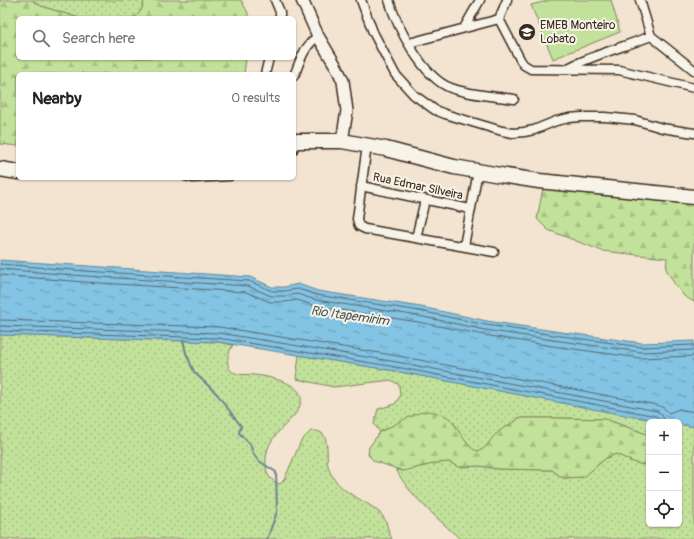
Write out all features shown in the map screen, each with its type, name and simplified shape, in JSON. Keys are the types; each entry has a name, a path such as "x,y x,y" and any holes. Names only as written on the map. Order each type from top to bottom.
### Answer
{"highway":[{"path":"296,145 342,141 367,145 454,167 539,181 694,197"},
{"path":"0,169 16,172"}],"street":[{"path":"275,0 280,16"},
{"path":"302,0 318,36 343,81 347,111 342,141"},
{"path":"361,0 384,56 395,74 414,95 426,104 445,114 513,133 534,130 556,121 569,118 605,117 635,120 662,128 694,133"},
{"path":"389,0 395,17 409,43 428,72 438,81 450,88 462,91 514,99"},
{"path":"464,28 480,0"},
{"path":"499,19 507,0"},
{"path":"640,0 651,36 694,70"},
{"path":"409,43 499,19"},
{"path":"499,19 518,56 527,68 536,70 619,70 694,88"},
{"path":"296,72 305,48 318,36"},
{"path":"568,69 593,57 651,36"},
{"path":"266,72 268,60"},
{"path":"367,145 357,219 359,226 365,229 494,252"},
{"path":"464,246 478,171"},
{"name":"Rua Edmar Silveira","path":"361,186 470,209"},
{"path":"416,238 425,200"}],"green space":[{"path":"0,0 33,0 41,6 73,16 16,16 16,60 246,60 244,72 16,72 16,146 0,144"},
{"path":"33,0 144,0 141,11 135,16 73,16 41,6"},
{"path":"144,0 241,0 248,13 248,16 135,16 141,11"},
{"path":"551,0 611,0 620,32 553,59 531,5"},
{"path":"543,188 694,204 694,302 684,296 674,283 666,269 667,258 602,251 548,230 537,219"},
{"path":"0,335 218,342 233,345 228,357 228,366 233,372 281,381 294,387 299,392 301,397 301,403 296,413 273,438 269,446 266,470 270,478 280,484 284,480 301,441 311,431 320,432 325,438 327,462 333,477 348,493 382,515 392,539 0,539"},
{"path":"299,355 395,371 650,419 646,419 646,434 605,419 518,418 516,421 497,433 485,448 479,451 470,447 454,423 392,426 380,432 374,424 378,409 395,404 400,396 399,385 391,380 334,387 296,379"},
{"path":"429,411 442,414 449,418 472,449 477,451 483,449 498,432 516,421 518,418 605,419 646,434 646,465 637,463 616,454 606,458 584,477 563,478 552,470 498,469 480,466 458,467 449,462 437,463 403,471 374,461 368,455 369,447 380,432 419,413"},
{"path":"682,425 694,427 694,539 460,539 416,497 401,479 396,469 403,471 437,463 449,462 458,467 480,466 498,469 552,470 563,478 584,477 606,458 616,454 645,465 646,527 682,527"}],"water":[{"name":"Rio Itapemirim","path":"0,260 250,277 272,287 284,287 298,284 318,291 421,307 487,321 554,331 642,343 694,341 694,427 682,425 682,419 648,419 629,416 395,371 218,342 0,335"}],"waterway":[{"path":"183,340 186,353 194,372 217,394 241,426 239,433 250,444 254,455 259,461 276,472 277,512 267,539"}],"place":[{"name":"EMEB Monteiro Lobato","path":"527,32"}]}
